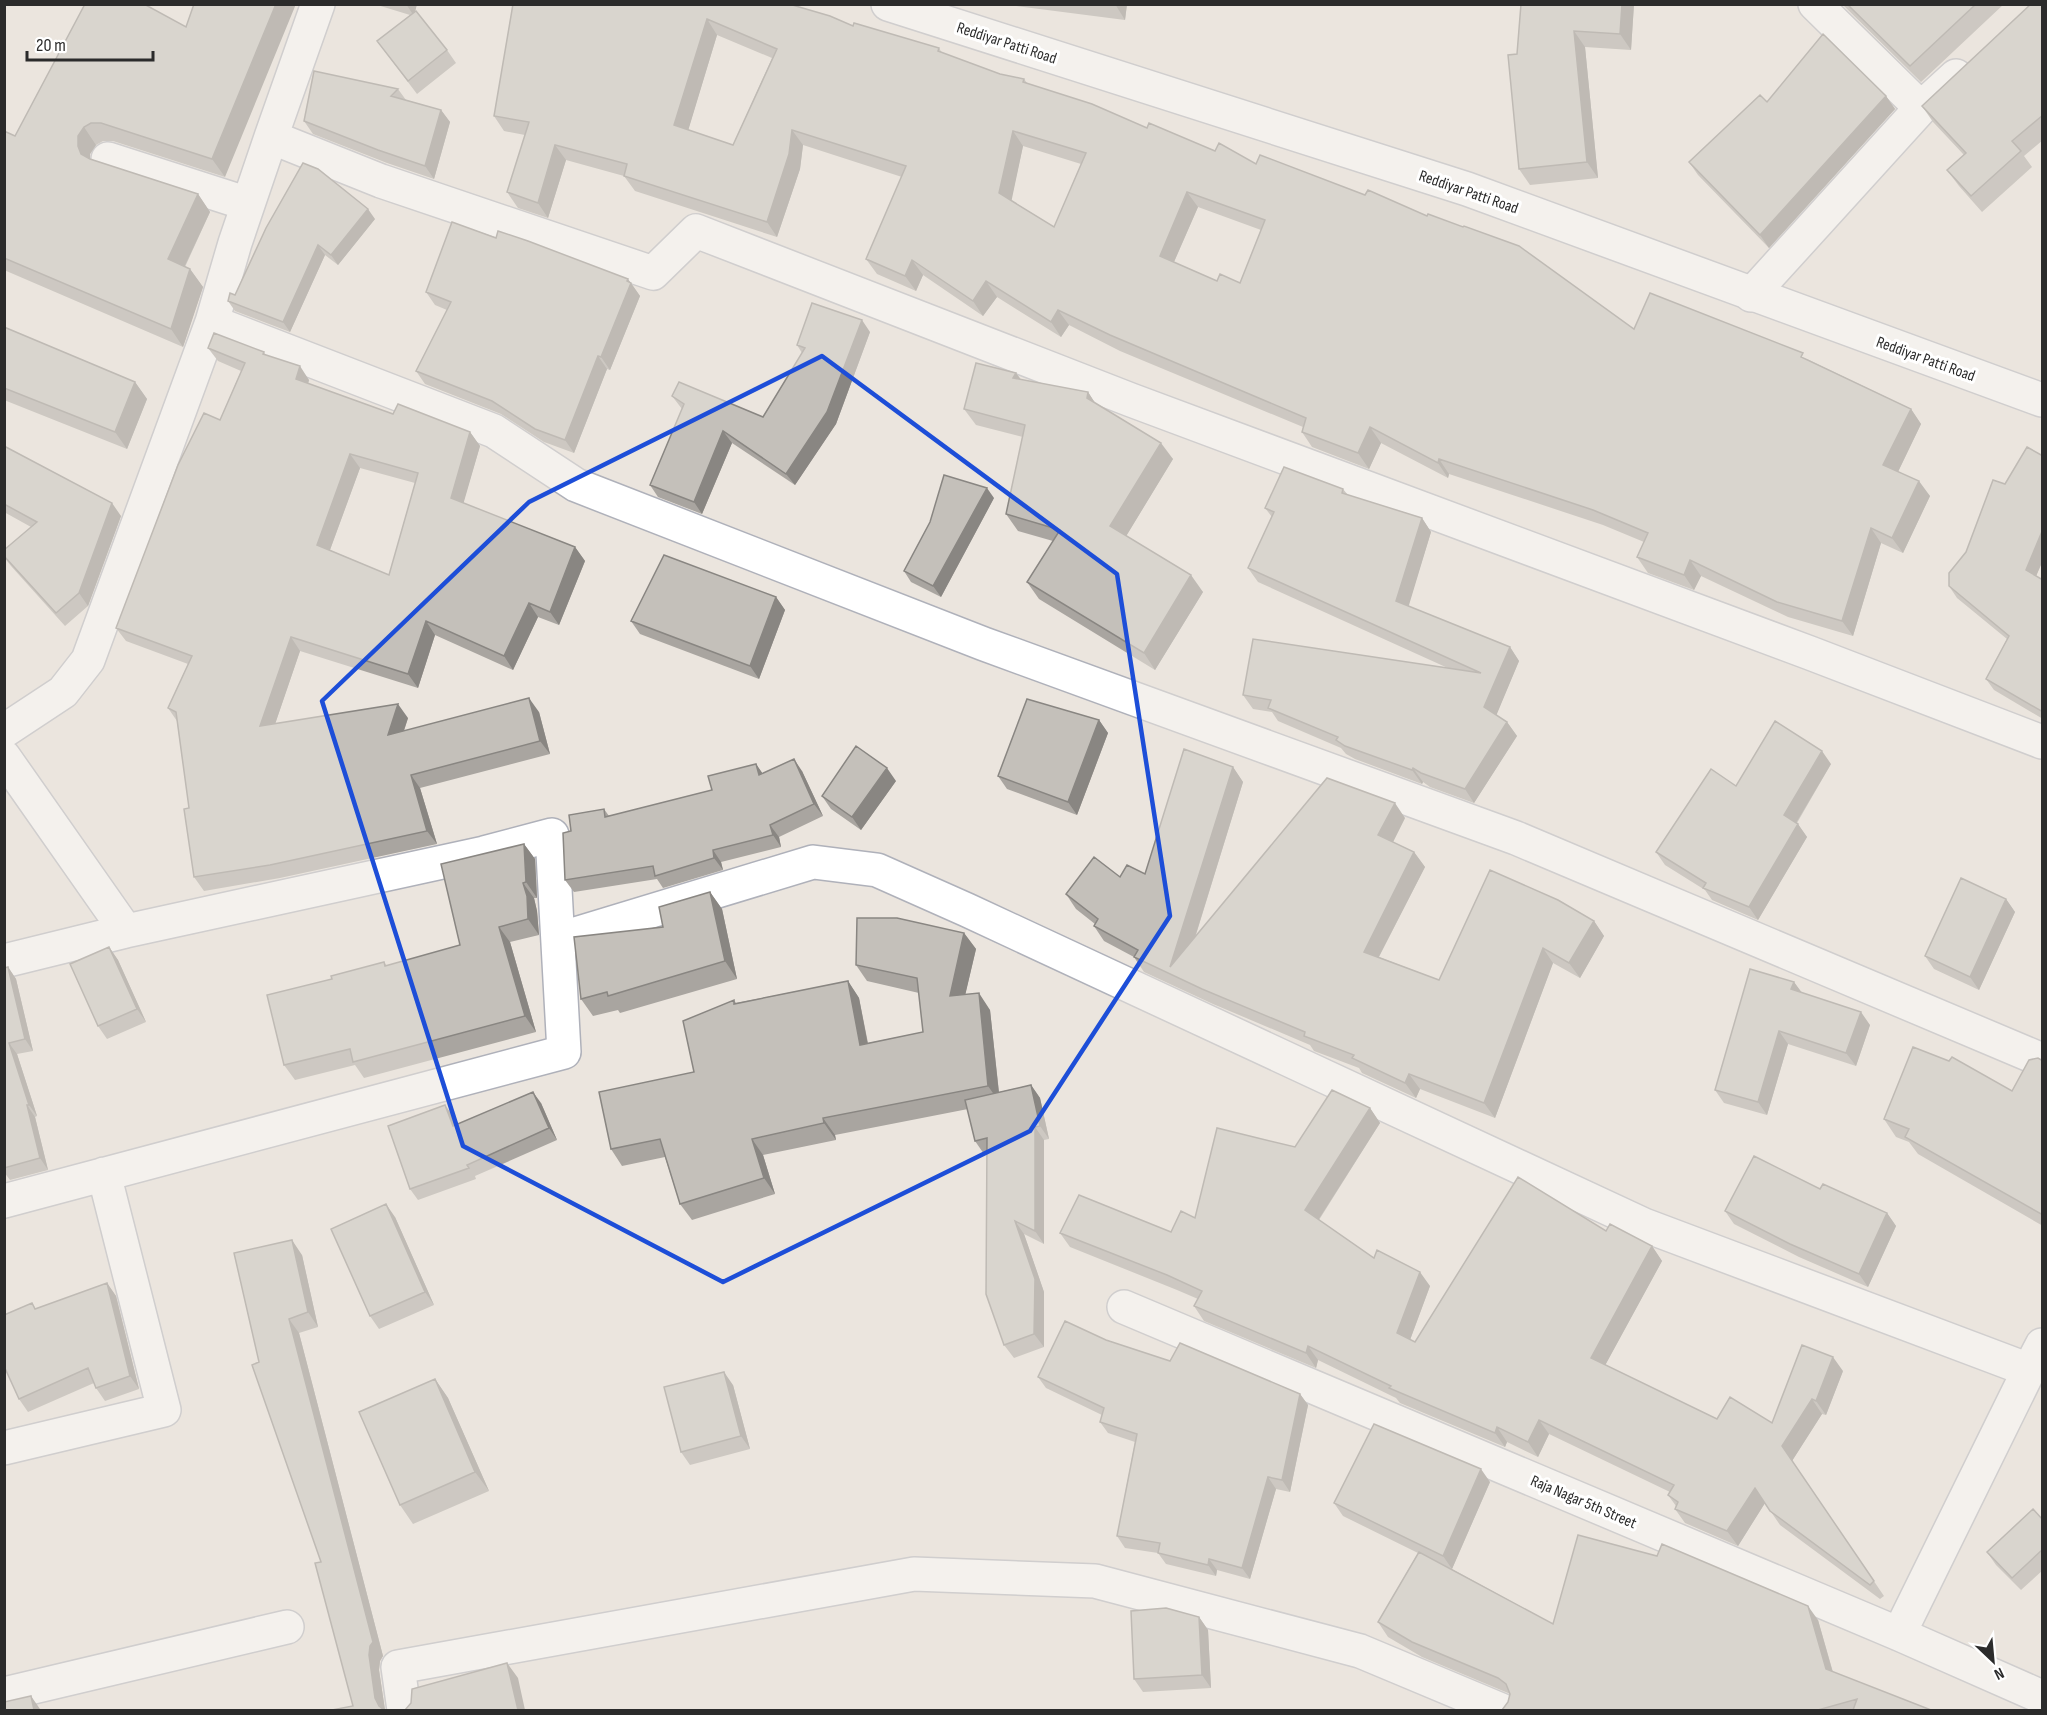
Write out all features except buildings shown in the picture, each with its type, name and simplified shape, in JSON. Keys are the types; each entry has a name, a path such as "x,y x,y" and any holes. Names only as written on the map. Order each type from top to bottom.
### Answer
{"street":[{"path":"4,731 63,692 88,660 212,322 248,204 318,4"},
{"name":"Reddiyar Patti Road","path":"888,4 1467,189 1751,295 2043,400"},
{"path":"1815,4 1921,108"},
{"path":"1751,295 1921,108 1981,52"},
{"path":"271,137 381,181 653,273 696,231 1131,400 2043,742"},
{"path":"108,159 248,204"},
{"path":"212,322 494,431 576,485 984,644 1516,838 2043,1060"},
{"path":"4,757 126,931"},
{"path":"4,961 126,931 552,835 564,1052 4,1201"},
{"path":"559,939 813,862 877,870 1644,1225 2036,1357 1899,1634"},
{"path":"4,1449 164,1410 104,1174"},
{"name":"Raja Nagar 5th Street","path":"1124,1307 2043,1697"},
{"path":"404,1710 398,1667 914,1574 1095,1581 1360,1651 1501,1710"},
{"path":"4,1694 287,1627"}],"highlighted area":[{"path":"822,356 1117,574 1170,916 1030,1131 723,1282 463,1146 322,701 529,502"}]}
